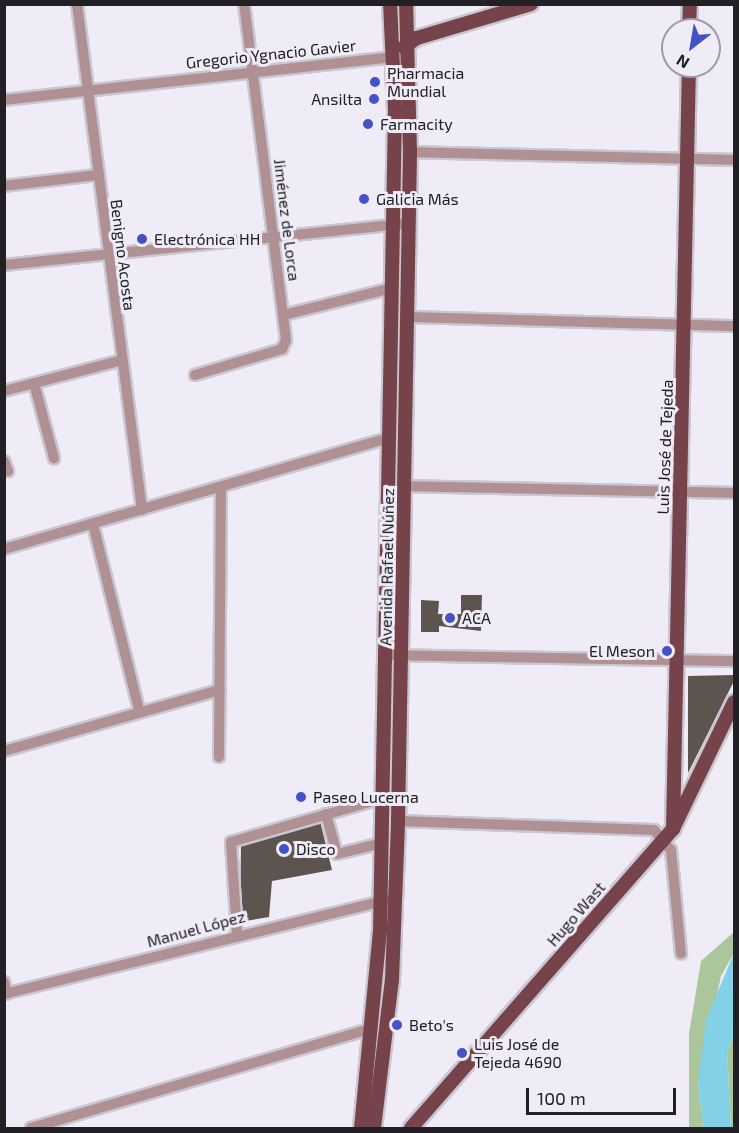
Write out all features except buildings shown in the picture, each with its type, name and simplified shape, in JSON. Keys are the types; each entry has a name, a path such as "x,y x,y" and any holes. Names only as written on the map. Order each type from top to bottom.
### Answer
{"main road":[{"name":"Avenida Rafael Núñez","path":"374,1128 396,900 402,654 406,317 390,4"},
{"name":"Avenida Rafael Núñez","path":"361,1128 372,1028 381,899 392,288 410,152 409,42 406,4"},
{"path":"394,57 409,42 531,4"},
{"name":"Luis José de Tejeda","path":"669,834 685,326 689,78"},
{"name":"Hugo Wast","path":"411,1128 669,834 735,702"}],"street":[{"name":"Benigno Acosta","path":"77,4 142,510"},
{"name":"Jiménez de Lorca","path":"195,375 282,349 284,315 244,4"},
{"name":"Gregorio Ygnacio Gavier","path":"4,100 394,57"},
{"path":"410,152 735,160"},
{"path":"4,186 98,175"},
{"path":"4,265 400,223"},
{"path":"284,315 392,288"},
{"path":"406,317 735,326"},
{"path":"4,391 122,360"},
{"path":"34,383 54,458"},
{"path":"4,549 389,438"},
{"path":"404,486 680,494 735,493"},
{"path":"219,757 221,487"},
{"path":"93,524 139,710"},
{"path":"386,655 675,657 735,661"},
{"path":"4,751 139,710 220,690"},
{"path":"237,933 231,842 383,798"},
{"path":"326,814 337,854 382,843"},
{"path":"398,821 643,826 669,834"},
{"name":"Luis José de Tejeda","path":"669,834 681,954"},
{"name":"Manuel López","path":"6,994 237,933 381,899 396,900"},
{"path":"4,982 6,994"},
{"path":"31,1128 66,1124 372,1028"}],"green space":[{"path":"734,932 734,953 721,976 698,1086 704,1128 689,1128 689,1034 701,961"},
{"path":"734,1035 734,1128 731,1128 727,1051"}],"water":[{"path":"734,953 734,1035 727,1051 731,1128 704,1128 698,1086 706,1020"}],"place":[{"name":"Pharmacia Mundial","path":"375,82"},
{"name":"Ansilta","path":"374,99"},
{"name":"Farmacity","path":"368,124"},
{"name":"Galicia Más","path":"364,199"},
{"name":"Electrónica HH","path":"142,239"},
{"name":"ACA","path":"450,618"},
{"name":"El Meson","path":"667,651"},
{"name":"Paseo Lucerna","path":"301,797"},
{"name":"Disco","path":"284,849"},
{"name":"Beto's","path":"397,1025"},
{"name":"Luis José de Tejeda 4690","path":"462,1053"}]}
